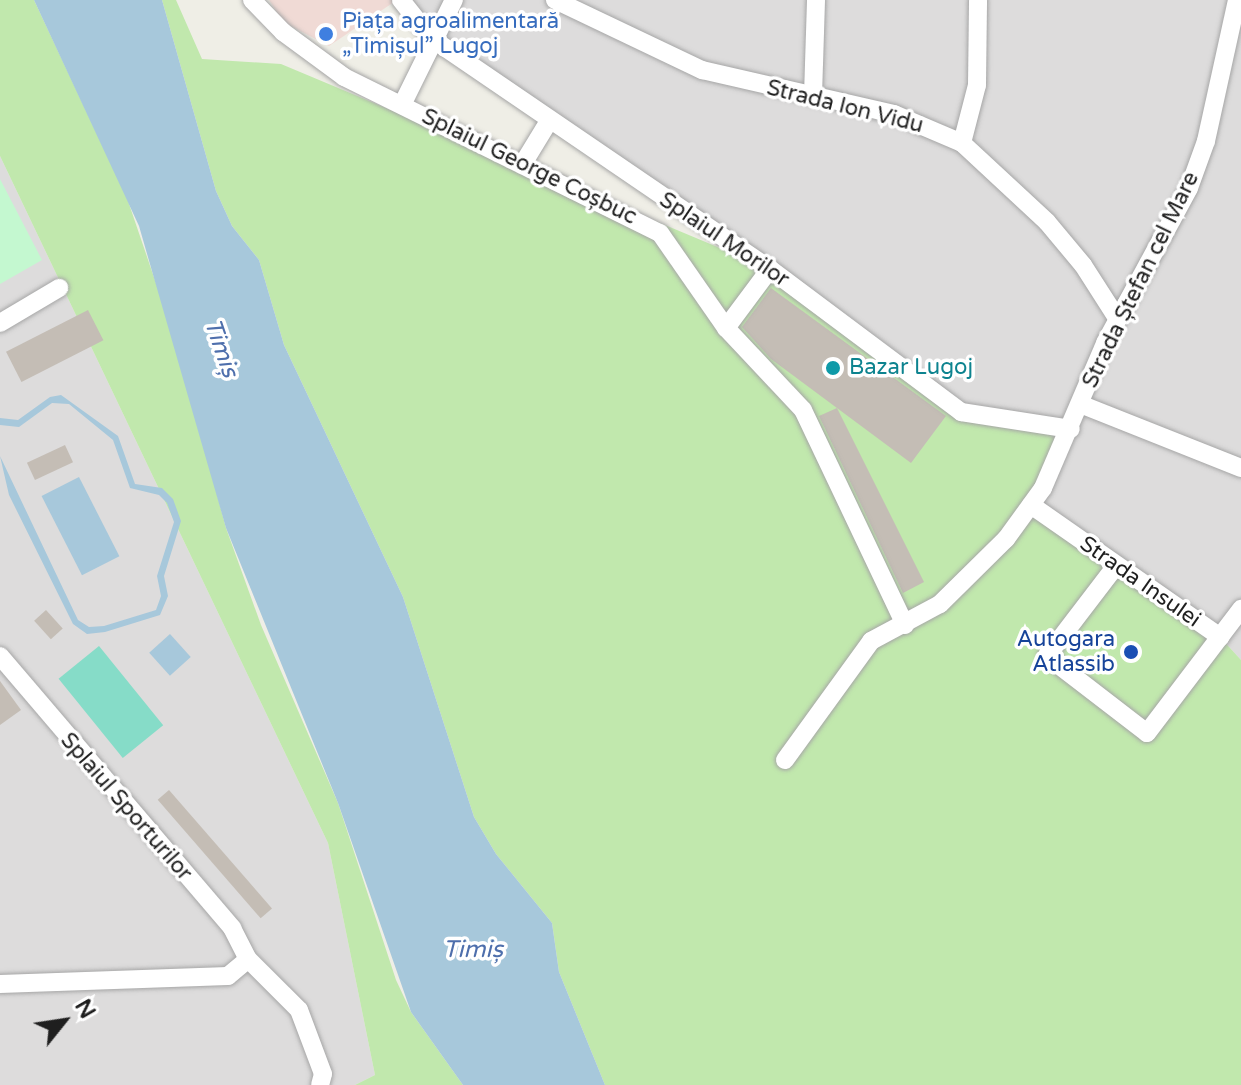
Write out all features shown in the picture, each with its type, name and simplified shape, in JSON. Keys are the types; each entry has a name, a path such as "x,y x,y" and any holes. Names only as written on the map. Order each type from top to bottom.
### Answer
{"street":[{"name":"Splaiul George Coșbuc","path":"252,0 311,55 402,105 524,162 660,233 726,328 803,410 905,625"},
{"name":"Splaiul Morilor","path":"401,0 431,38 770,269 961,412 1071,429"},
{"path":"402,105 431,38 454,0"},
{"name":"Strada Ion Vidu","path":"555,0 702,70 894,114 962,143 1054,230 1117,318"},
{"path":"813,96 816,0"},
{"path":"962,143 977,85 978,0"},
{"name":"Strada Ștefan cel Mare","path":"785,760 871,641 905,625 969,577 1031,505 1071,429 1117,318 1189,188 1206,141 1237,0"},
{"path":"524,162 549,121"},
{"path":"660,233 678,208"},
{"path":"726,328 770,269"},
{"path":"0,323 59,288"},
{"path":"1080,404 1241,468"},
{"name":"Strada Insulei","path":"1031,505 1115,567 1220,637 1241,609"},
{"path":"1115,567 1047,656 1147,733 1220,637"},
{"name":"Splaiul Sporturilor","path":"0,656 232,928 248,959 299,1010 323,1074 320,1085"},
{"path":"0,984 228,976 248,959"}],"shaded area":[{"name":"Piața agroalimentară „Timișul” Lugoj","path":"269,0 397,0 329,46 283,22"},
{"path":"409,0 1241,0 1241,660 1220,637 1031,505 961,412 438,34"},
{"path":"0,156 328,843 375,1075 355,1085 0,1085"}],"green space":[{"path":"0,0 34,0 127,198 176,342 226,528 261,625 338,803 396,980 411,1012 463,1085 355,1085 375,1075 328,843 0,156"},
{"path":"162,0 176,0 202,59 281,64 770,269 961,412 1071,429 1032,506 1220,637 1241,660 1241,1085 605,1085 559,972 552,923 496,854 474,817 403,597 284,345 259,260 232,226 216,191"},
{"path":"0,179 42,260 0,284"},
{"path":"99,646 163,725 123,758 59,679"}],"water":[{"name":"Timiș","path":"34,0 162,0 216,191 232,226 259,260 284,345 403,597 474,817 496,854 552,923 559,972 605,1085 463,1085 411,1012 338,803 226,528 139,226"},
{"path":"61,395 118,436 135,484 162,488 173,499 181,521 164,576 168,596 160,615 105,632 87,634 73,624 9,495 0,456 78,620 89,627 104,626 156,610 161,596 157,576 174,522 167,503 159,495 130,488 113,440 69,404 52,403 19,427 0,425 0,418 18,420 50,397"},
{"path":"79,477 119,556 82,575 42,496"},
{"path":"170,634 191,657 170,676 149,653"}],"building":[{"name":"Bazar Lugoj","path":"771,288 946,416 911,463 771,359 742,327"},
{"path":"88,310 103,340 21,382 6,352"},
{"path":"837,408 924,582 903,593 819,416"},
{"path":"65,445 73,462 35,480 27,463"},
{"path":"46,610 63,629 51,639 34,621"},
{"path":"0,681 21,710 0,725"},
{"path":"169,790 272,908 261,918 158,800"}],"place":[{"name":"Piața agroalimentară „Timișul” Lugoj","path":"326,34"},
{"name":"Bazar Lugoj","path":"833,368"},
{"name":"Autogara Atlassib","path":"1131,652"}]}
